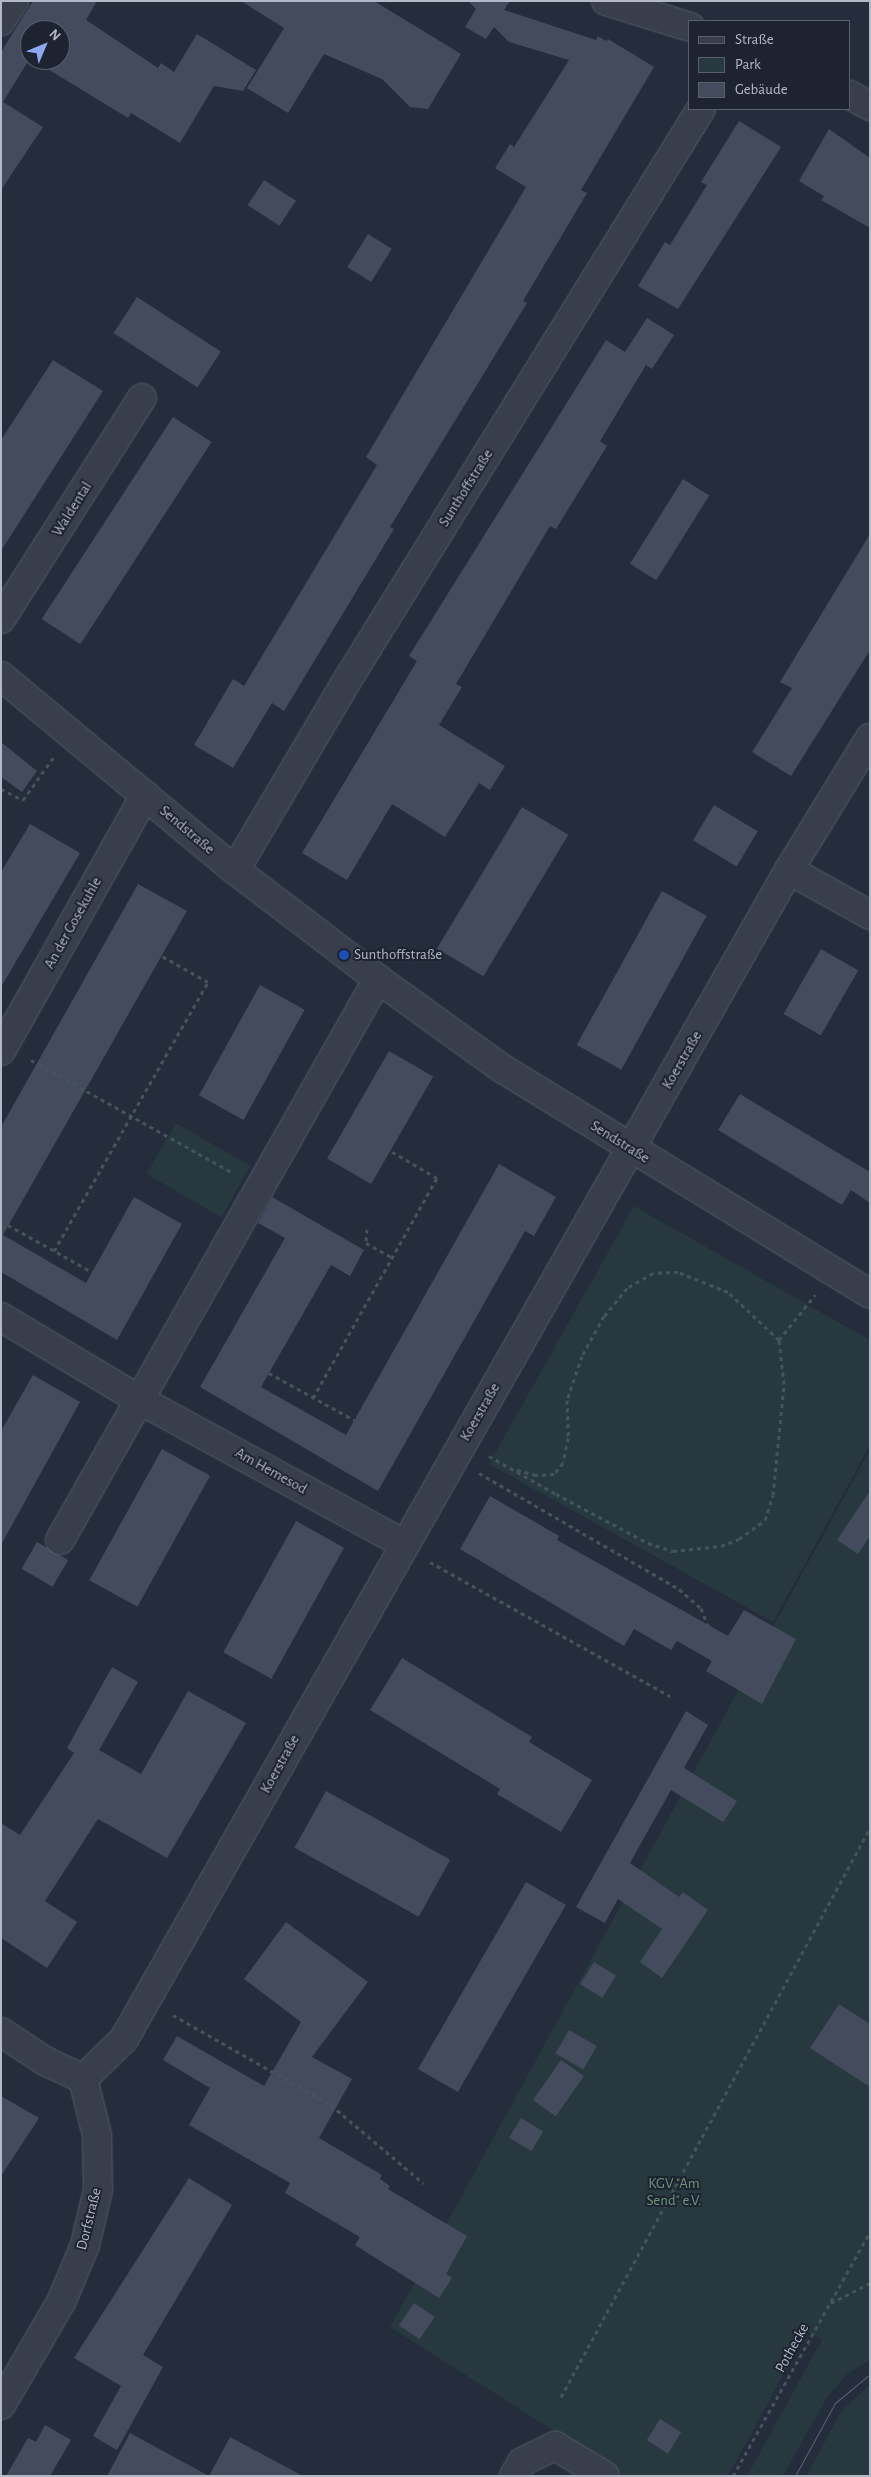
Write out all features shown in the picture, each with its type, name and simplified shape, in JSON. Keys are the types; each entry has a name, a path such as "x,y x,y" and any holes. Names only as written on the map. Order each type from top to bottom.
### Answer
{"street":[{"path":"1,21 14,1"},
{"path":"606,1 688,25"},
{"path":"851,96 870,106"},
{"name":"Sunthoffstraße","path":"235,870 348,679 700,110"},
{"name":"Waldental","path":"1,619 142,398"},
{"name":"Sendstraße","path":"1,676 235,870 378,980 503,1069 631,1150 870,1294"},
{"name":"Koerstraße","path":"84,2079 124,2039 413,1551 631,1150 789,870 870,738"},
{"name":"An der Gosekuhle","path":"3,1048 146,795"},
{"path":"789,870 870,915"},
{"path":"60,1540 138,1399 378,980"},
{"name":"Am Hemesod","path":"1,1317 138,1399 413,1551"},
{"path":"1,2032 45,2061 84,2079"},
{"name":"Dorfstraße","path":"1,2405 62,2300 84,2245 96,2200 97,2135 84,2079"},
{"path":"514,2476 522,2462 555,2446 605,2476"}],"path":[{"path":"1,789 23,800 71,733"},
{"path":"54,1251 208,982 162,956"},
{"path":"3,1048 132,1116 263,1181"},
{"path":"313,1398 438,1178 391,1151"},
{"path":"8,1225 92,1272"},
{"path":"367,1229 366,1243 393,1258"},
{"path":"780,1340 810,1305 829,1269"},
{"path":"482,1452 513,1469 648,1543 673,1551 721,1546 739,1539 765,1520 772,1495 784,1384 780,1340 728,1292 678,1272 654,1273 627,1288 604,1316 582,1356 567,1400 568,1438 563,1463 554,1474 536,1475 513,1469"},
{"path":"269,1373 354,1420"},
{"path":"472,1469 679,1588 701,1608 708,1626"},
{"path":"413,1551 670,1696"},
{"path":"561,2397 870,1828"},
{"path":"168,2012 331,2105 423,2183"},
{"name":"Pothecke","path":"733,2476 870,2232"},
{"path":"829,2304 870,2283"}],"green space":[{"path":"176,1123 250,1166 221,1217 147,1174"},
{"path":"634,1206 870,1340 870,1445 773,1622 489,1464"},
{"name":"KGV \"Am Send\" e.V.","path":"870,1450 870,2359 847,2374 826,2399 783,2476 747,2476 822,2340 807,2331 728,2476 625,2476 390,2327"},
{"path":"870,2385 870,2476 806,2476 842,2410"}],"building":[{"path":"33,1 97,1 86,20 158,68 161,63 174,72 197,34 256,70 243,91 214,86 180,143 131,113 128,118 49,70 70,70 70,20 21,20"},
{"path":"241,1 374,1 461,54 428,109 410,107 382,79 324,54 288,113 247,88 284,28"},
{"path":"468,1 510,1 504,10 596,40 598,36 606,41 608,39 654,67 581,190 587,193 523,301 527,303 390,527 394,529 284,711 272,703 233,768 194,745 233,679 244,686 377,465 366,457 526,187 495,168 510,144 514,147 569,60 509,42 494,27 486,39 465,27 476,9"},
{"path":"20,22 20,70 23,70 3,102 43,127 1,190 1,52"},
{"path":"739,121 781,147 678,309 638,286 665,242 670,245 707,185 701,182"},
{"path":"829,129 870,158 870,228 821,200 824,196 799,181"},
{"path":"264,180 296,201 280,226 248,205"},
{"path":"368,234 392,249 371,282 347,267"},
{"path":"137,297 221,351 197,388 114,333"},
{"path":"647,318 674,335 652,369 646,365 600,441 607,446 556,529 550,526 456,684 462,687 439,725 505,766 490,790 479,783 445,837 392,804 347,880 302,853 417,661 409,656 606,340 625,352"},
{"path":"53,360 103,391 1,551 1,440"},
{"path":"173,417 212,442 80,644 42,619"},
{"path":"683,479 709,495 656,580 630,564"},
{"path":"870,534 870,650 791,776 752,752 792,688 780,682"},
{"path":"1,742 37,771 22,792 1,777"},
{"path":"714,805 758,831 737,866 693,840"},
{"path":"522,807 568,835 483,976 437,948"},
{"path":"30,824 80,853 1,987 1,872"},
{"path":"138,884 187,911 3,1235 86,1283 134,1197 182,1224 117,1340 1,1272 1,1127"},
{"path":"662,891 707,916 621,1070 577,1045"},
{"path":"821,949 858,970 821,1035 784,1014"},
{"path":"260,985 305,1010 244,1120 199,1095"},
{"path":"389,1051 433,1076 371,1184 327,1158"},
{"path":"740,1094 870,1172 870,1203 851,1190 842,1205 718,1130"},
{"path":"499,1164 556,1197 534,1236 525,1231 378,1491 200,1387 285,1238 258,1223 272,1197 364,1250 350,1276 331,1265 261,1387 346,1435"},
{"path":"33,1375 80,1402 1,1545 1,1431"},
{"path":"162,1449 210,1476 137,1607 89,1580"},
{"path":"870,1491 870,1536 858,1554 837,1540"},
{"path":"490,1496 559,1536 557,1540 728,1636 744,1610 796,1639 762,1704 706,1671 712,1661 677,1641 671,1650 634,1629 624,1646 460,1549"},
{"path":"296,1521 344,1548 271,1679 223,1652"},
{"path":"37,1542 68,1560 53,1587 22,1569"},
{"path":"402,1658 532,1737 529,1742 592,1780 561,1832 497,1794 500,1789 370,1710"},
{"path":"112,1667 138,1682 99,1750 141,1774 188,1691 246,1723 167,1858 98,1819 45,1901 77,1922 47,1968 1,1938 1,1823 20,1835 74,1753 67,1748"},
{"path":"686,1711 708,1725 684,1768 737,1801 723,1822 671,1790 630,1863 679,1897 683,1892 708,1910 662,1978 640,1962 662,1929 618,1899 605,1923 576,1907"},
{"path":"326,1791 450,1860 419,1917 294,1848"},
{"path":"526,1882 566,1905 458,2092 418,2069"},
{"path":"286,1922 368,1982 312,2057 352,2079 319,2138 382,2175 380,2179 390,2186 388,2189 467,2236 446,2274 452,2278 439,2298 355,2245 360,2237 285,2193 290,2183 189,2125 210,2088 163,2060 177,2036 264,2086 301,2022 244,1979"},
{"path":"594,1962 616,1976 602,1998 580,1984"},
{"path":"839,2004 870,2024 870,2087 810,2048"},
{"path":"569,2030 597,2046 583,2069 556,2053"},
{"path":"561,2060 584,2076 556,2116 533,2100"},
{"path":"1,2096 39,2118 1,2176"},
{"path":"521,2118 543,2131 531,2151 509,2138"},
{"path":"189,2178 232,2205 143,2355 163,2367 117,2450 93,2436 121,2386 74,2358"},
{"path":"414,2303 435,2317 420,2339 399,2325"},
{"path":"660,2419 681,2432 668,2453 647,2440"},
{"path":"45,2425 71,2440 50,2476 6,2476 28,2438 36,2442"},
{"path":"130,2433 209,2476 107,2476"},
{"path":"230,2437 303,2476 209,2476"}],"tram line":[{"path":"795,2476 835,2403 870,2374"}],"place":[{"name":"Sunthoffstraße","path":"344,955"}]}
